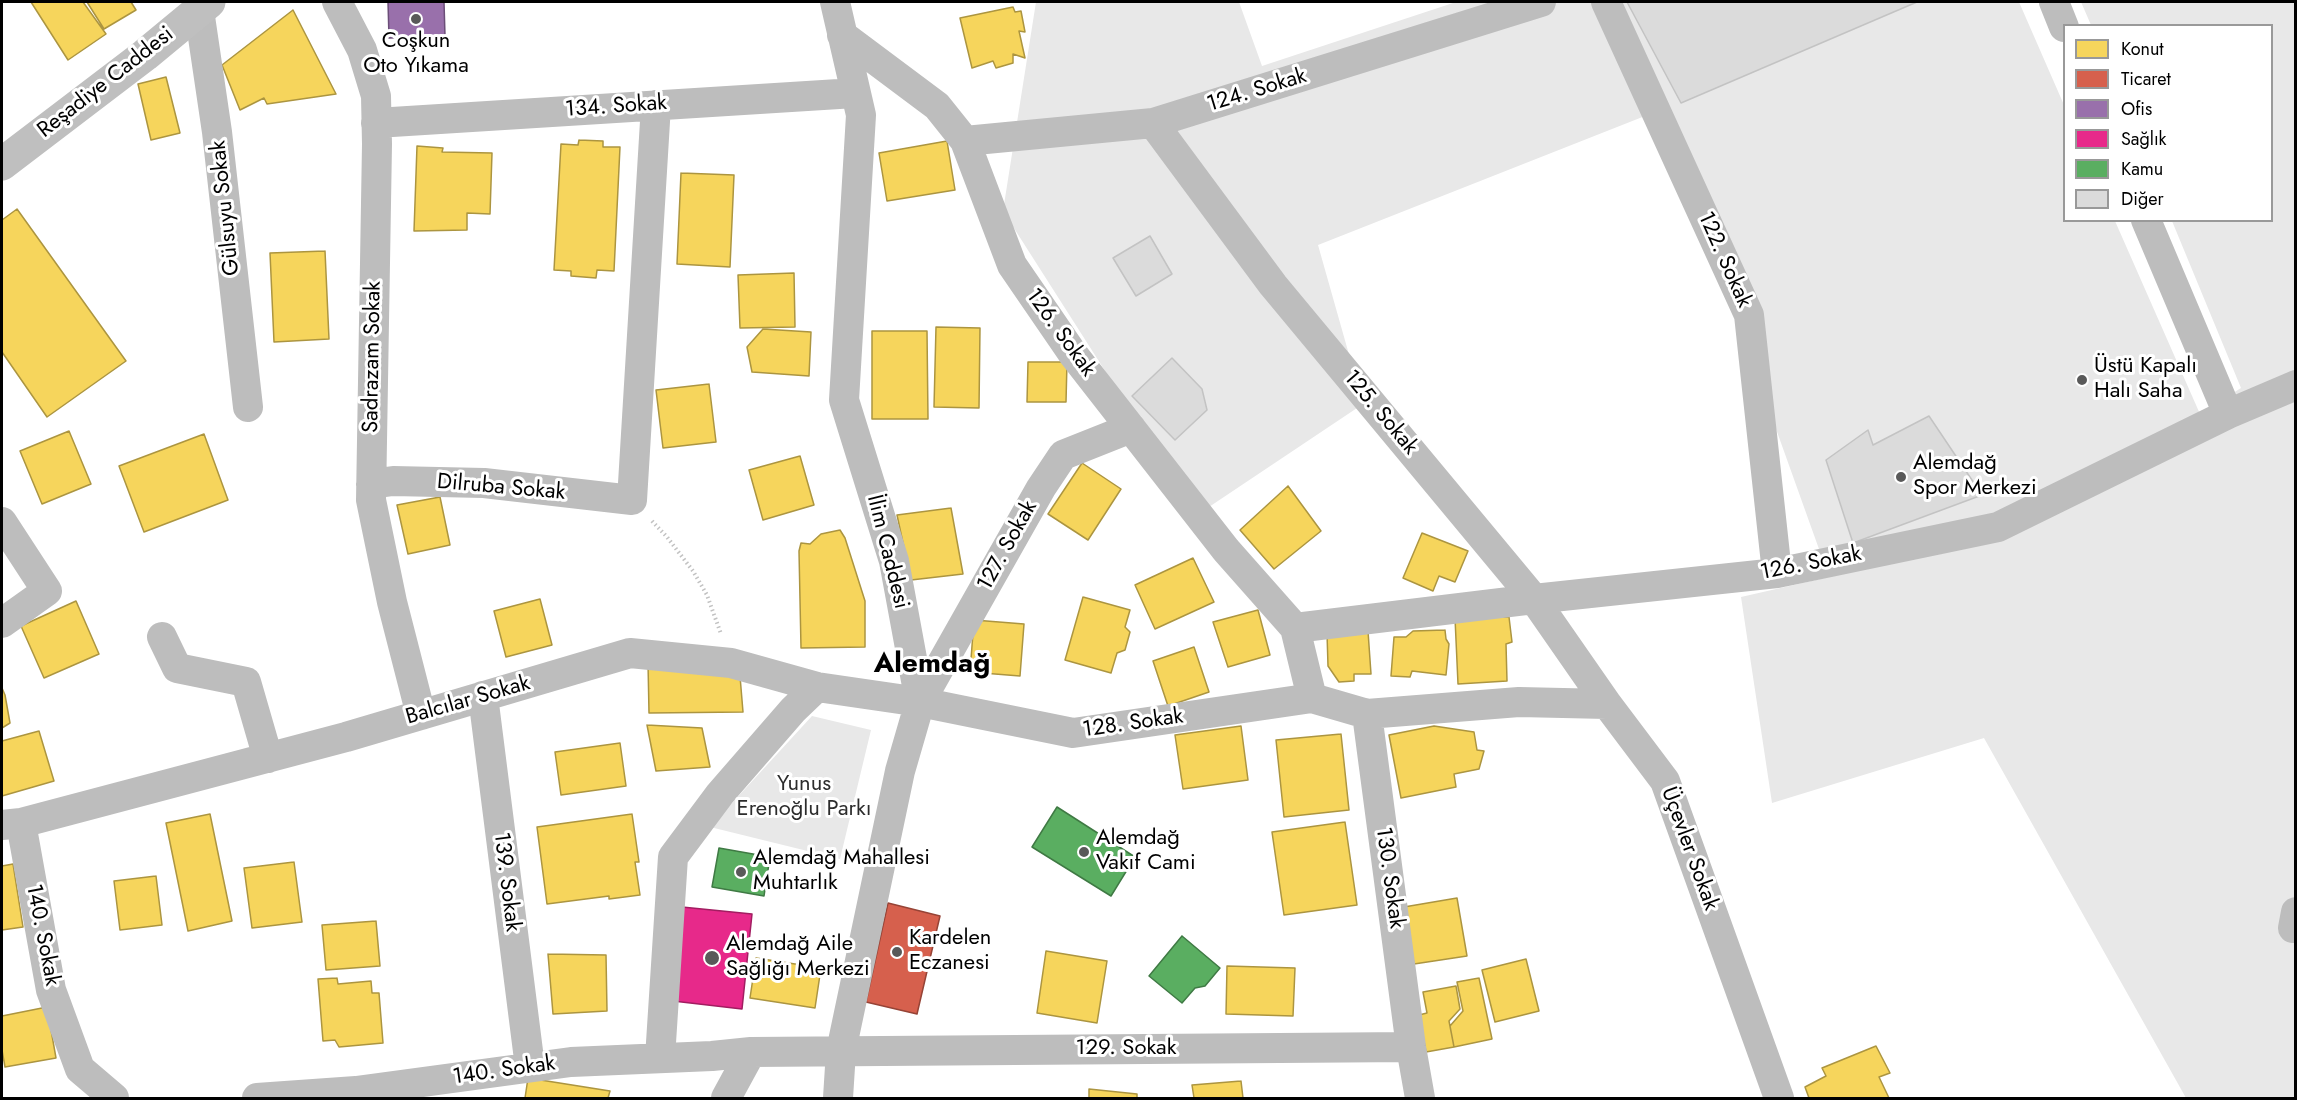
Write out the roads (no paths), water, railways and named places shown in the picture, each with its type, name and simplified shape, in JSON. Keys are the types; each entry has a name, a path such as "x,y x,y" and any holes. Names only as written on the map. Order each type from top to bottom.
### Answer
{"main road":[{"name":"Reşadiye Caddesi","path":"2,164 145,55 204,6"}],"street":[{"name":"Sadrazam Sokak","path":"338,2 362,50 376,96 371,500 392,602 421,715"},
{"name":"İlim Caddesi","path":"835,2 861,115 844,400 894,561 920,702 900,771 841,1052 838,1098"},
{"name":"124. Sokak","path":"965,141 1153,123 1460,14 1541,2"},
{"name":"122. Sokak","path":"1606,2 1749,315 1777,573"},
{"path":"2054,2 2063,24"},
{"name":"Gülsuyu Sokak","path":"204,6 248,407"},
{"name":"126. Sokak","path":"842,35 937,106 965,141 1012,264 1073,354 1226,550 1295,628 1312,698"},
{"name":"134. Sokak","path":"376,123 855,93"},
{"name":"Dilruba Sokak","path":"371,484 393,481 484,483 632,500 656,105"},
{"name":"125. Sokak","path":"1153,123 1273,285 1534,599 1607,704"},
{"path":"2147,222 2228,414"},
{"name":"126. Sokak","path":"1295,628 1777,573 1998,527 2228,414 2295,385"},
{"name":"127. Sokak","path":"920,702 1041,488 1063,455 1131,428"},
{"path":"2,522 47,591 2,623"},
{"path":"162,637 177,668 246,682 268,758"},
{"name":"Balcılar Sokak","path":"11,824 268,758 630,653 731,663 818,687 920,702"},
{"path":"660,1058 672,857 720,795 793,710 818,687"},
{"name":"139. Sokak","path":"483,696 530,1067"},
{"path":"1312,698 1367,714 1519,702 1607,704"},
{"name":"128. Sokak","path":"920,702 1073,733 1312,698"},
{"name":"Üçevler Sokak","path":"1607,704 1665,781 1779,1098"},
{"name":"130. Sokak","path":"1367,714 1411,1047 1420,1098"},
{"name":"140. Sokak","path":"11,824 51,990 80,1069 114,1098"},
{"name":"129. Sokak","path":"751,1052 1411,1047"},
{"path":"726,1098 751,1052"},
{"name":"140. Sokak","path":"257,1098 356,1095 571,1062 751,1052"}],"place":[{"name":"Coşkun Oto Yıkama","path":"416,19"},
{"name":"Üstü Kapalı Halı Saha","path":"2082,380"},
{"name":"Alemdağ Spor Merkezi","path":"1901,477"},
{"name":"Alemdağ Vakıf Cami","path":"1084,852"},
{"name":"Alemdağ Mahallesi Muhtarlık","path":"741,872"},
{"name":"Kardelen Eczanesi","path":"897,952"},
{"name":"Alemdağ Aile Sağlığı Merkezi","path":"712,958"}],"district":[{"name":"Alemdağ","path":"932,665"}],"park label":[{"name":"Yunus Erenoğlu Parkı","path":"804,798"}]}
